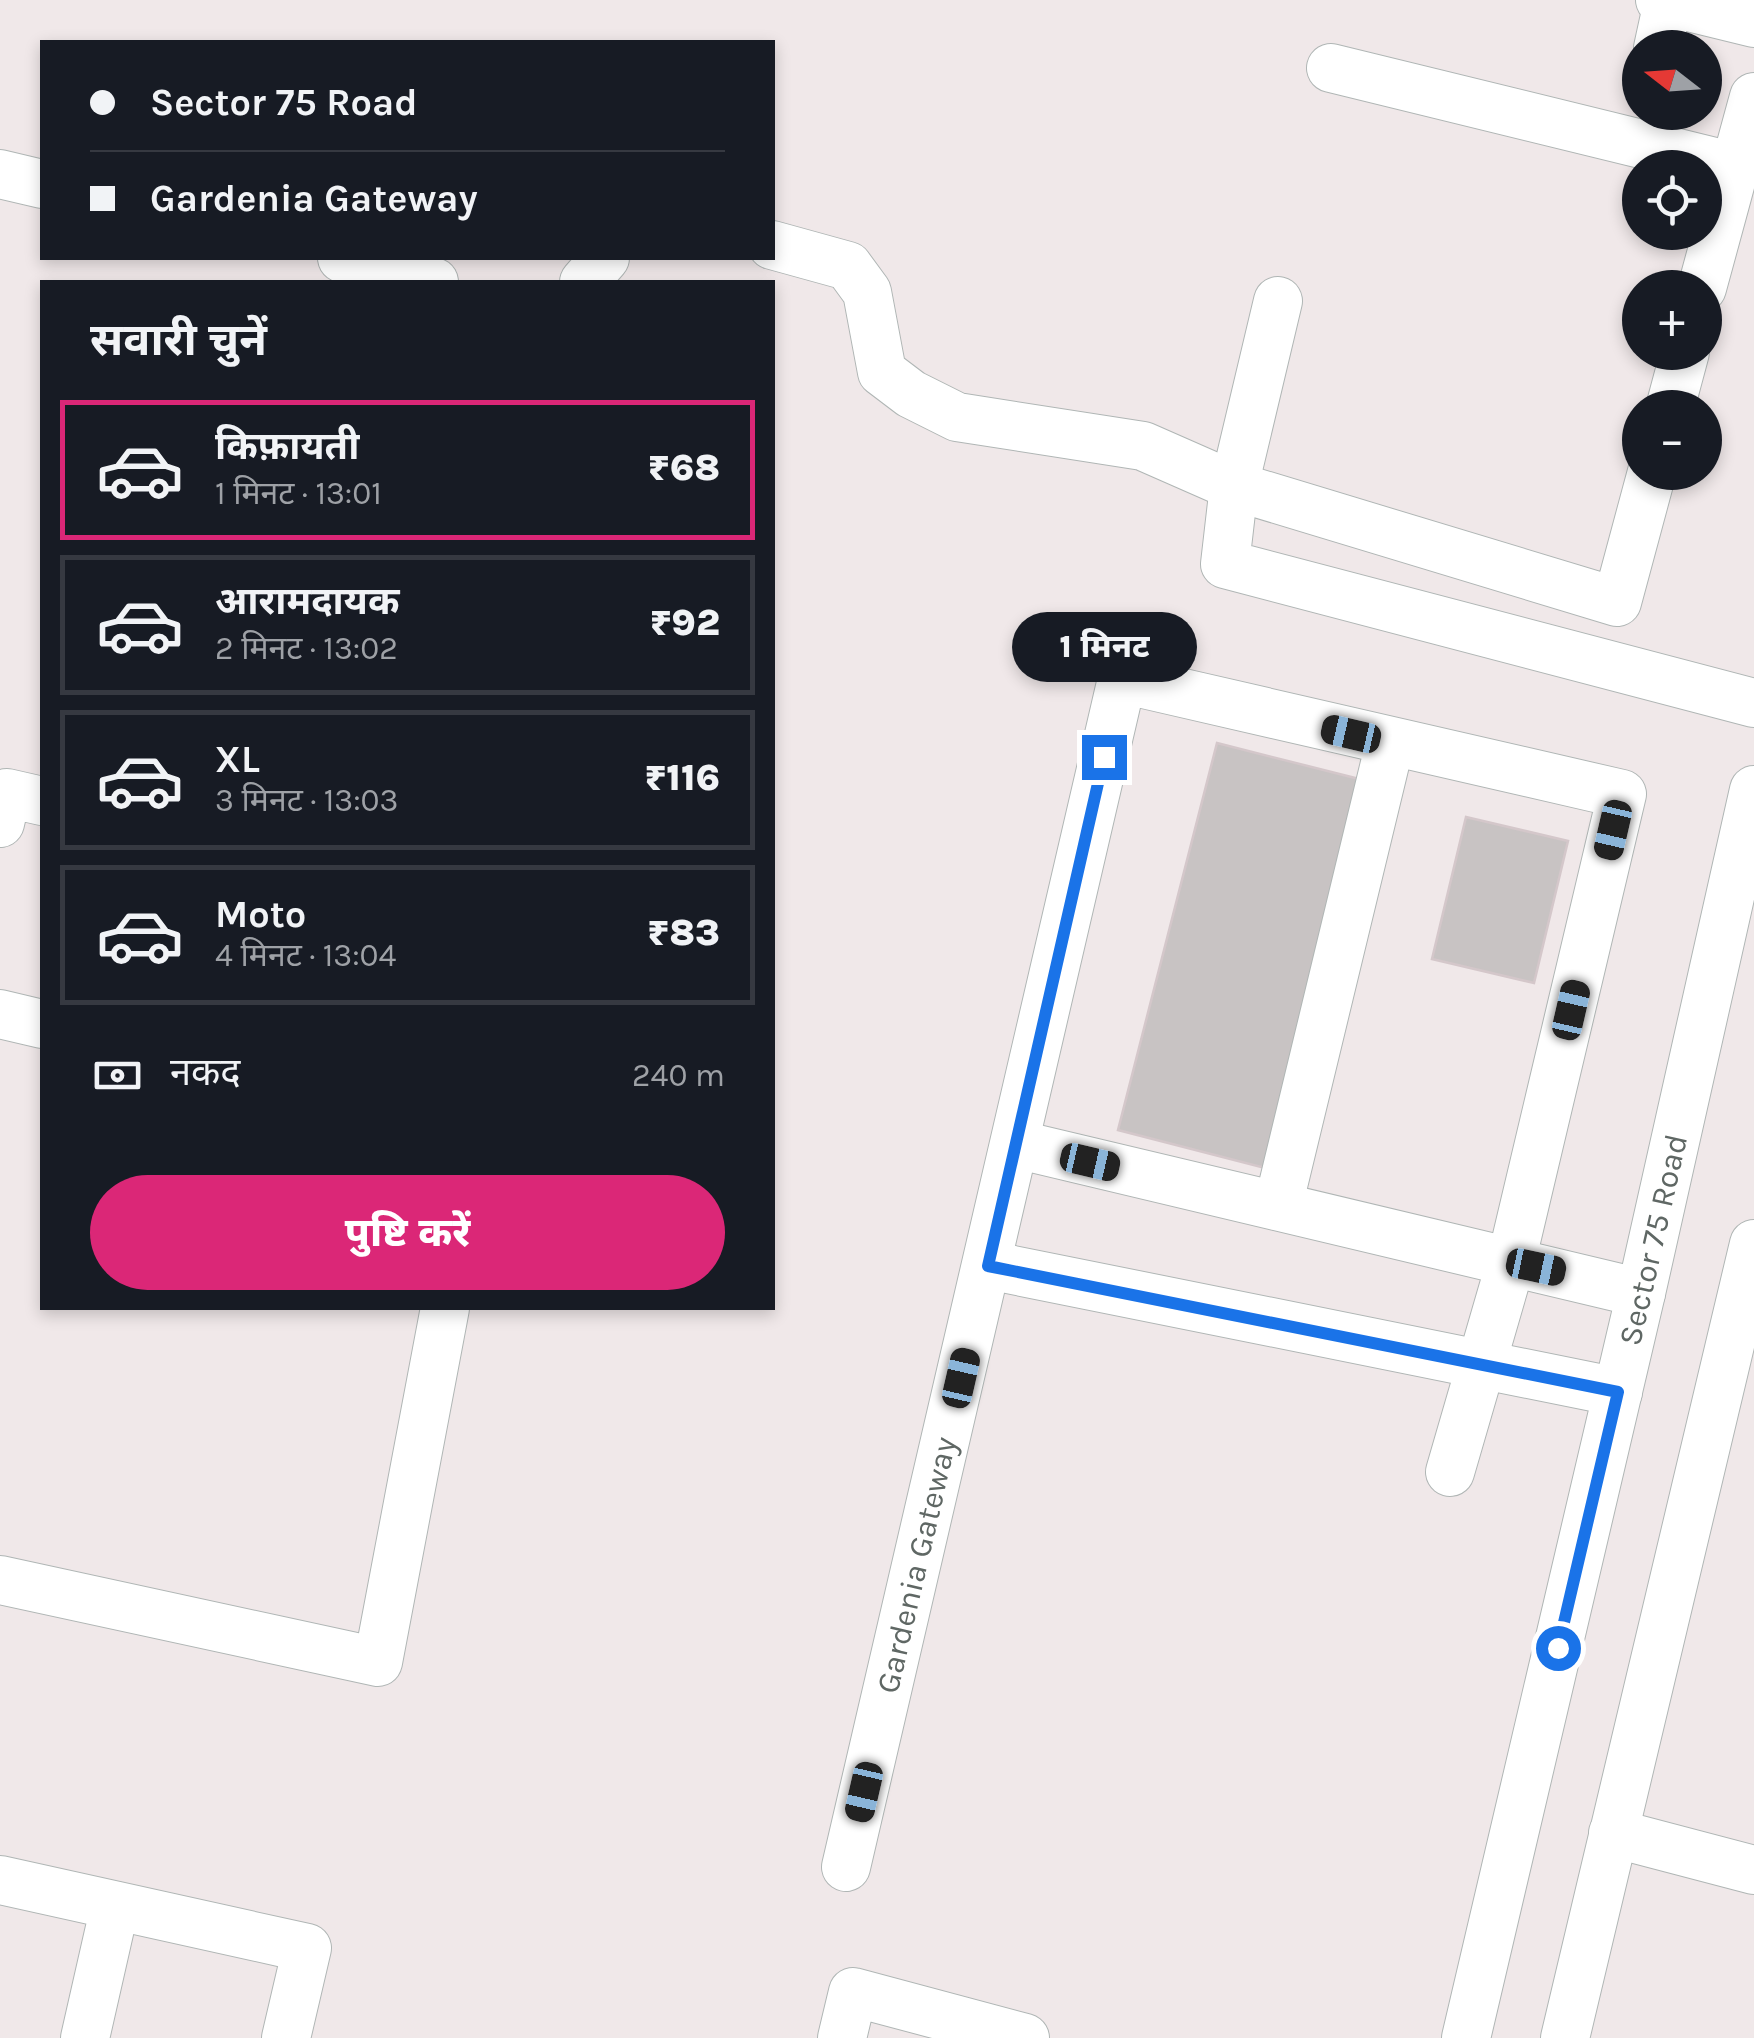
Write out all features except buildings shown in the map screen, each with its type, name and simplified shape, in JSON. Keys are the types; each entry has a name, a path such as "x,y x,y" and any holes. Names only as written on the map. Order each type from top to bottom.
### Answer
{"street":[{"path":"1660,30 1664,1 1754,22"},
{"path":"1331,68 1735,167"},
{"path":"1707,270 1754,97"},
{"path":"0,174 40,184"},
{"path":"775,246 848,266 867,292 882,372 911,394 957,416 1142,446 1234,486 1617,602 1647,490"},
{"path":"350,260 426,280"},
{"path":"586,280 602,260"},
{"path":"1278,301 1234,486 1225,564 1754,703"},
{"name":"Gardenia Gateway","path":"846,1867 1122,680 1622,794 1511,1262 1450,1472"},
{"path":"1278,1206 1390,743"},
{"name":"Sector 75 Road","path":"1466,2038 1642,1293 1754,790"},
{"path":"0,822 7,792 40,800"},
{"path":"0,1014 40,1024"},
{"path":"1016,1144 1642,1293"},
{"path":"1564,2038 1740,1358 1754,1244"},
{"path":"988,1266 1618,1392"},
{"path":"0,1580 378,1662 445,1310"},
{"path":"1614,1833 1754,1870"},
{"path":"0,1880 307,1948 286,2038"},
{"path":"85,2038 116,1906"},
{"path":"842,2038 853,1992 1025,2038"}],"route":[{"path":"1104,757 988,1266 1618,1392 1558,1648"}]}
